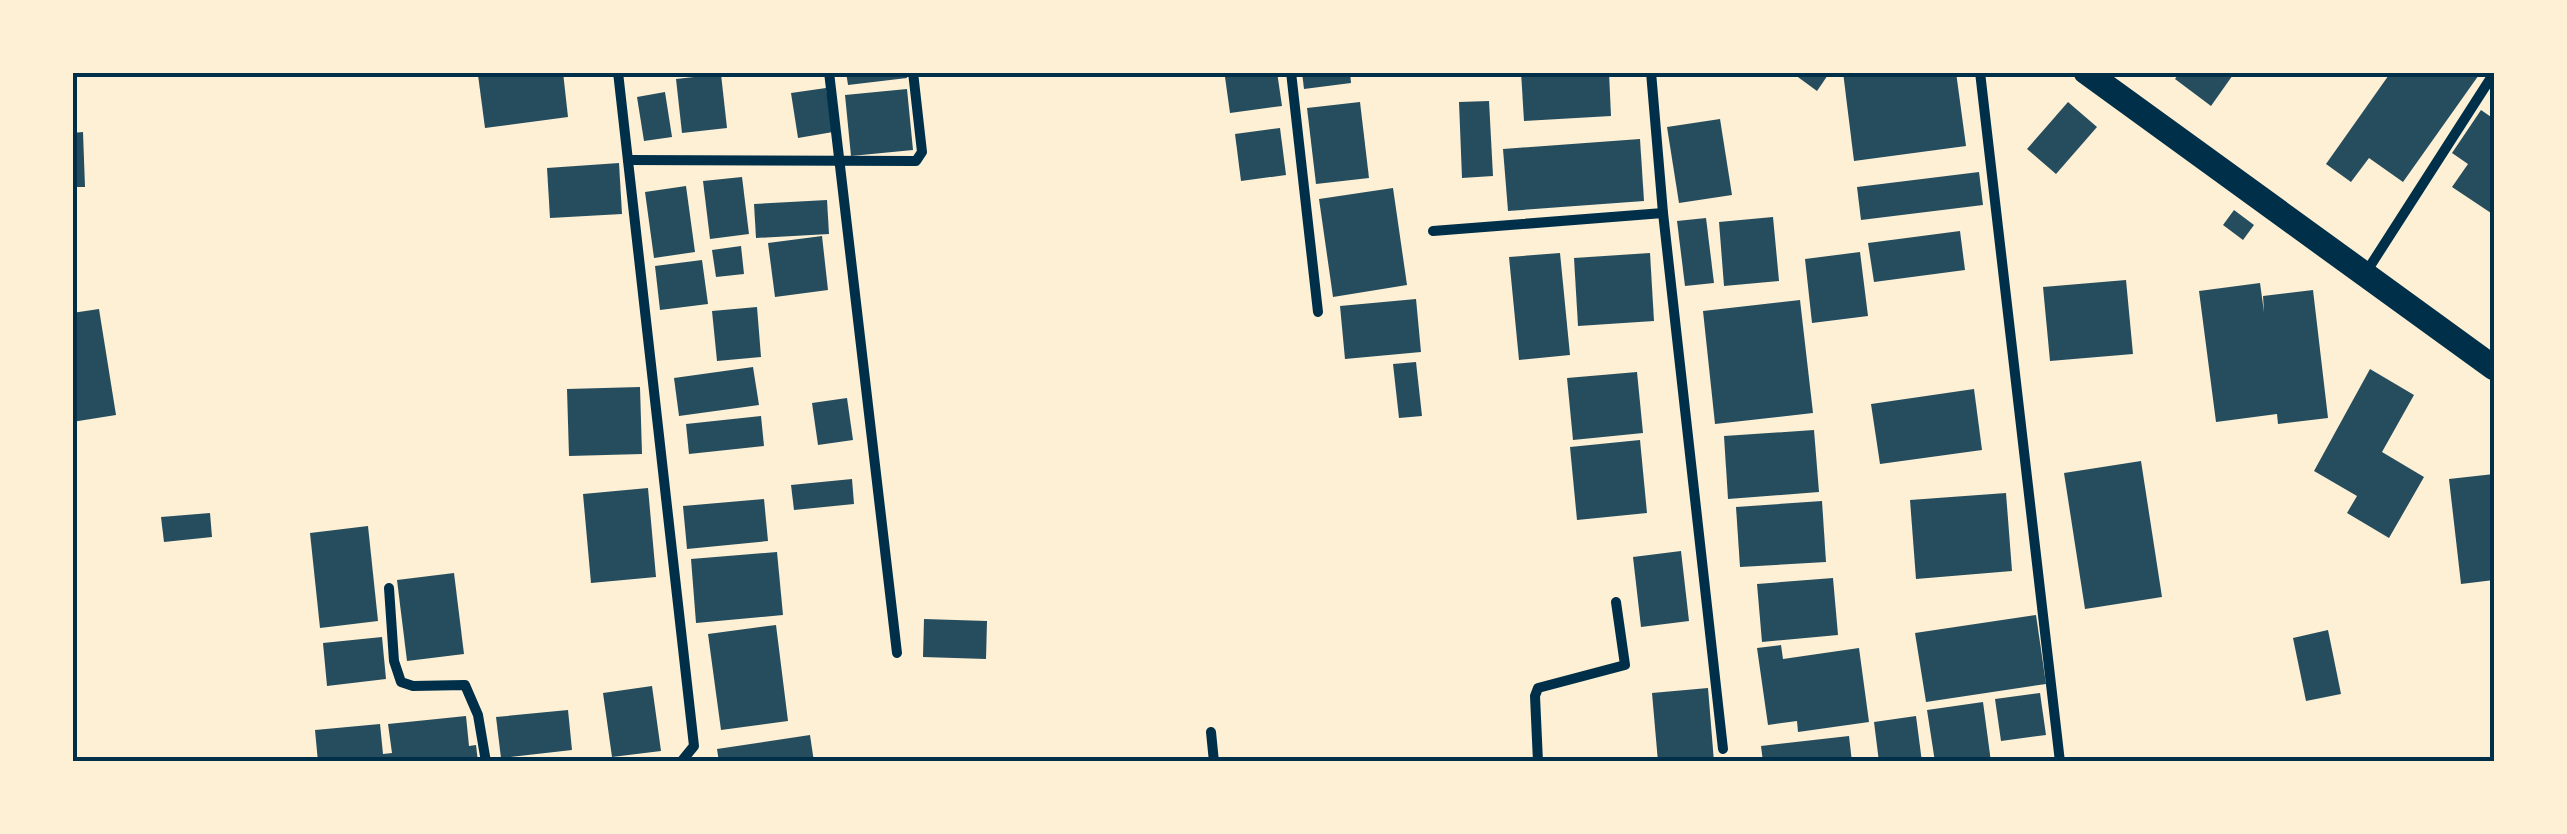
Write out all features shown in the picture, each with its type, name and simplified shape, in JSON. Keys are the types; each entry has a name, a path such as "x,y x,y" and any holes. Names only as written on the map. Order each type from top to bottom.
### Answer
{"main road":[{"path":"2089,73 2494,368"}],"street":[{"path":"618,72 694,746 681,762"},
{"path":"830,72 897,652"},
{"path":"628,160 918,159 922,152 913,72"},
{"path":"1291,72 1318,312"},
{"path":"1651,72 1723,749"},
{"path":"1980,72 2060,762"},
{"path":"2366,274 2494,73"},
{"path":"1433,231 1663,213"},
{"path":"389,588 394,661 401,682 413,686 465,685 478,716 486,762"},
{"path":"1538,762 1538,688 1625,665 1616,602"},
{"path":"1211,732 1214,762"}],"building":[{"path":"563,72 568,117 485,128 478,75"},
{"path":"846,72 906,72 907,78 848,85"},
{"path":"1277,72 1282,106 1230,113 1225,77"},
{"path":"1302,72 1350,72 1351,83 1304,89"},
{"path":"1521,72 1609,72 1611,116 1524,121"},
{"path":"1791,72 1830,72 1817,91"},
{"path":"1843,72 1956,72 1966,146 1854,161"},
{"path":"2180,72 2235,72 2211,106 2175,79"},
{"path":"2391,72 2481,72 2403,182 2369,158 2351,182 2326,164"},
{"path":"721,74 727,128 682,133 676,79"},
{"path":"826,88 833,132 798,138 791,93"},
{"path":"907,89 913,150 851,156 845,95"},
{"path":"665,92 672,137 644,141 637,97"},
{"path":"1489,101 1493,176 1462,178 1459,102"},
{"path":"1360,102 1369,178 1316,184 1307,108"},
{"path":"2068,102 2097,127 2056,174 2027,149"},
{"path":"2481,110 2494,119 2494,215 2452,187 2468,164 2452,153"},
{"path":"1720,119 1732,195 1679,203 1667,127"},
{"path":"1280,128 1286,175 1241,181 1235,134"},
{"path":"83,132 85,187 72,187 72,133"},
{"path":"1640,139 1644,201 1508,211 1503,149"},
{"path":"619,163 622,214 550,218 547,168"},
{"path":"1979,172 1983,205 1861,220 1857,187"},
{"path":"742,177 749,234 710,239 703,181"},
{"path":"686,186 695,252 654,258 645,192"},
{"path":"1393,188 1407,285 1333,297 1319,199"},
{"path":"827,200 829,234 756,238 754,204"},
{"path":"2234,210 2254,225 2243,240 2223,225"},
{"path":"1773,217 1779,281 1724,286 1719,222"},
{"path":"1706,218 1714,283 1685,286 1677,221"},
{"path":"1960,231 1965,270 1874,282 1868,243"},
{"path":"822,236 828,290 775,297 768,243"},
{"path":"741,246 744,274 716,277 712,250"},
{"path":"1860,252 1868,316 1812,323 1805,259"},
{"path":"1560,253 1570,355 1519,360 1509,257"},
{"path":"1650,253 1654,321 1578,326 1574,258"},
{"path":"702,260 708,304 660,310 655,266"},
{"path":"2126,280 2133,354 2050,361 2043,287"},
{"path":"2260,283 2264,312 2263,296 2313,290 2328,418 2278,424 2277,414 2216,422 2199,291"},
{"path":"1416,299 1421,352 1345,359 1340,306"},
{"path":"1800,300 1813,413 1715,424 1703,311"},
{"path":"757,307 761,357 717,361 712,311"},
{"path":"99,309 116,415 72,422 72,313"},
{"path":"1416,362 1422,416 1399,418 1393,364"},
{"path":"753,367 759,405 679,416 674,378"},
{"path":"2370,369 2414,395 2382,452 2424,477 2389,538 2347,513 2357,496 2314,471"},
{"path":"1637,372 1643,433 1573,440 1567,378"},
{"path":"640,387 642,454 569,456 567,389"},
{"path":"1974,389 1982,450 1880,464 1871,404"},
{"path":"847,398 853,440 818,445 812,403"},
{"path":"761,416 764,446 689,454 686,424"},
{"path":"1814,430 1819,492 1728,499 1724,436"},
{"path":"1640,440 1647,513 1577,520 1570,447"},
{"path":"2141,461 2162,597 2085,609 2064,473"},
{"path":"2494,474 2494,580 2461,584 2449,479"},
{"path":"852,479 854,504 794,510 791,485"},
{"path":"648,488 656,577 591,583 583,494"},
{"path":"2006,493 2012,571 1916,579 1910,500"},
{"path":"764,499 768,541 687,549 683,506"},
{"path":"1822,501 1826,562 1740,567 1736,507"},
{"path":"210,513 212,537 164,542 161,517"},
{"path":"368,526 378,621 320,628 310,533"},
{"path":"1681,551 1689,621 1641,627 1633,557"},
{"path":"777,552 783,615 696,623 691,559"},
{"path":"454,573 464,654 407,661 397,580"},
{"path":"1833,578 1838,635 1762,642 1757,584"},
{"path":"2036,615 2046,684 1926,702 1915,633"},
{"path":"924,619 987,621 986,659 923,657"},
{"path":"776,625 788,721 721,730 708,634"},
{"path":"2328,630 2341,694 2306,701 2293,638"},
{"path":"382,637 386,679 327,686 323,643"},
{"path":"1781,645 1783,659 1859,648 1869,722 1798,732 1797,721 1768,725 1757,648"},
{"path":"652,686 661,751 612,757 603,693"},
{"path":"1708,688 1714,762 1658,762 1652,693"},
{"path":"2040,693 2046,735 2001,741 1995,699"},
{"path":"1983,702 1991,762 1935,762 1927,710"},
{"path":"568,710 572,750 501,758 496,717"},
{"path":"466,716 469,746 476,745 478,762 318,762 315,730 380,724 383,754 392,753 388,724"},
{"path":"1916,716 1922,762 1879,762 1874,722"},
{"path":"810,735 814,762 719,762 717,749"},
{"path":"1849,736 1852,762 1763,762 1761,746"}]}
